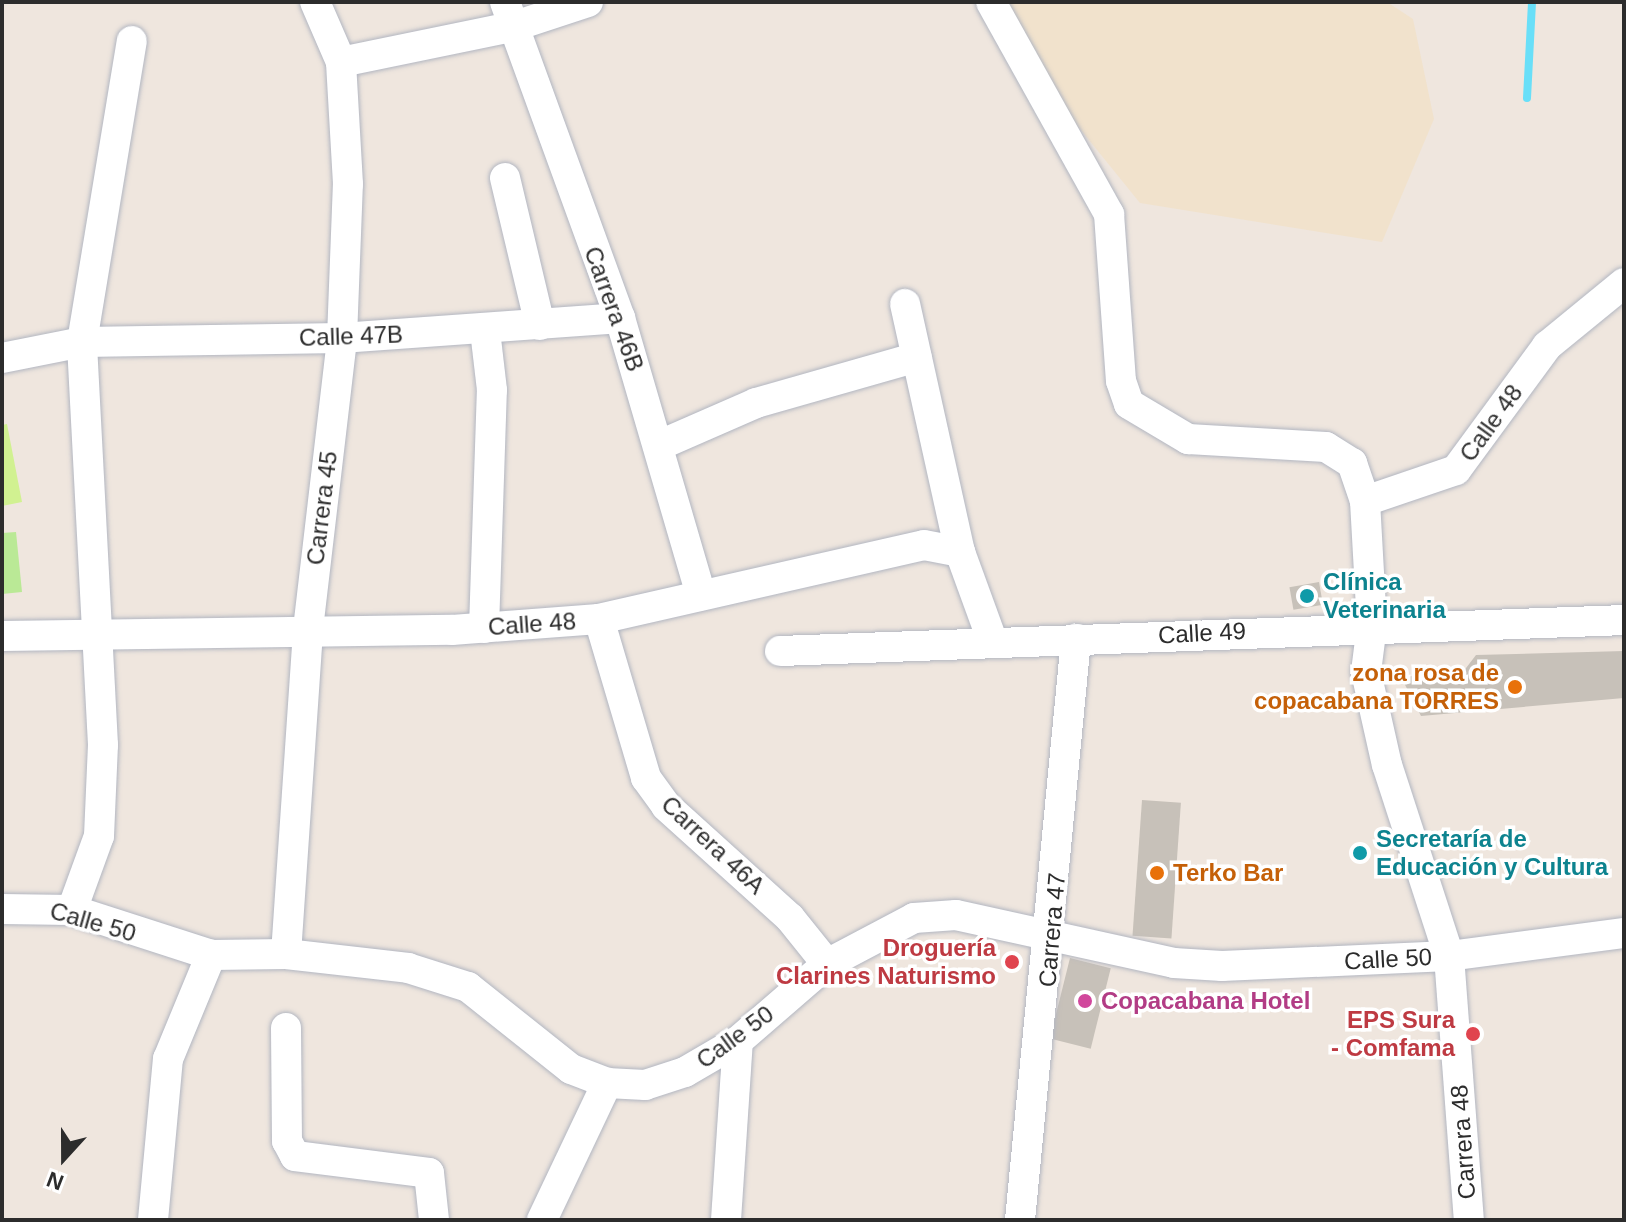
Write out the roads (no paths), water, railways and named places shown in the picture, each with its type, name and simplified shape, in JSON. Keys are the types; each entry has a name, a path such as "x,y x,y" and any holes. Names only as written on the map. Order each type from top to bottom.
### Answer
{"street":[{"path":"315,2 341,62 508,15 588,2"},
{"path":"991,2 1109,214 1121,381 1129,404 1188,439 1326,447 1352,463 1365,501"},
{"name":"Carrera 46B","path":"508,15 620,318 660,445 701,595"},
{"path":"72,910 99,836 103,745 82,342 132,41"},
{"name":"Carrera 45","path":"286,954 308,629 342,338 348,184 341,62"},
{"path":"505,178 540,325"},
{"name":"Calle 48","path":"1365,501 1456,470 1547,346 1624,283"},
{"path":"905,304 960,552 992,640"},
{"name":"Calle 47B","path":"2,358 82,342 342,338 620,318"},
{"path":"484,628 492,390 485,330"},
{"path":"660,445 718,418 917,357"},
{"name":"Carrera 48","path":"1365,501 1372,625 1366,672 1387,765 1449,956 1469,1220"},
{"name":"Calle 48","path":"2,636 484,628 599,619 924,545 960,552"},
{"name":"Carrera 46A","path":"599,619 646,778 666,806 790,918 827,964"},
{"name":"Calle 49","path":"780,651 1372,625 1624,620"},
{"name":"Carrera 47","path":"1020,1220 1052,936 1076,639"},
{"name":"Calle 50","path":"2,909 72,910 211,955 286,954 408,968 468,987 571,1069 607,1083 645,1085 685,1072 738,1041 827,964 914,918 956,915 1052,936 1222,966 1449,956 1624,933"},
{"path":"153,1220 168,1059 211,955"},
{"path":"286,1028 287,1141 295,1156 429,1173 434,1220"},
{"path":"726,1220 738,1041"},
{"path":"542,1220 607,1083"}],"waterway":[{"path":"1527,98 1532,2"}],"place":[{"name":"Clínica Veterinaria","path":"1307,596"},
{"name":"zona rosa de copacabana TORRES","path":"1515,687"},
{"name":"Secretaría de Educación y Cultura","path":"1360,853"},
{"name":"Terko Bar","path":"1157,873"},
{"name":"Droguería Clarines Naturismo","path":"1012,962"},
{"name":"Copacabana Hotel","path":"1085,1001"},
{"name":"EPS Sura - Comfama","path":"1473,1034"}]}
